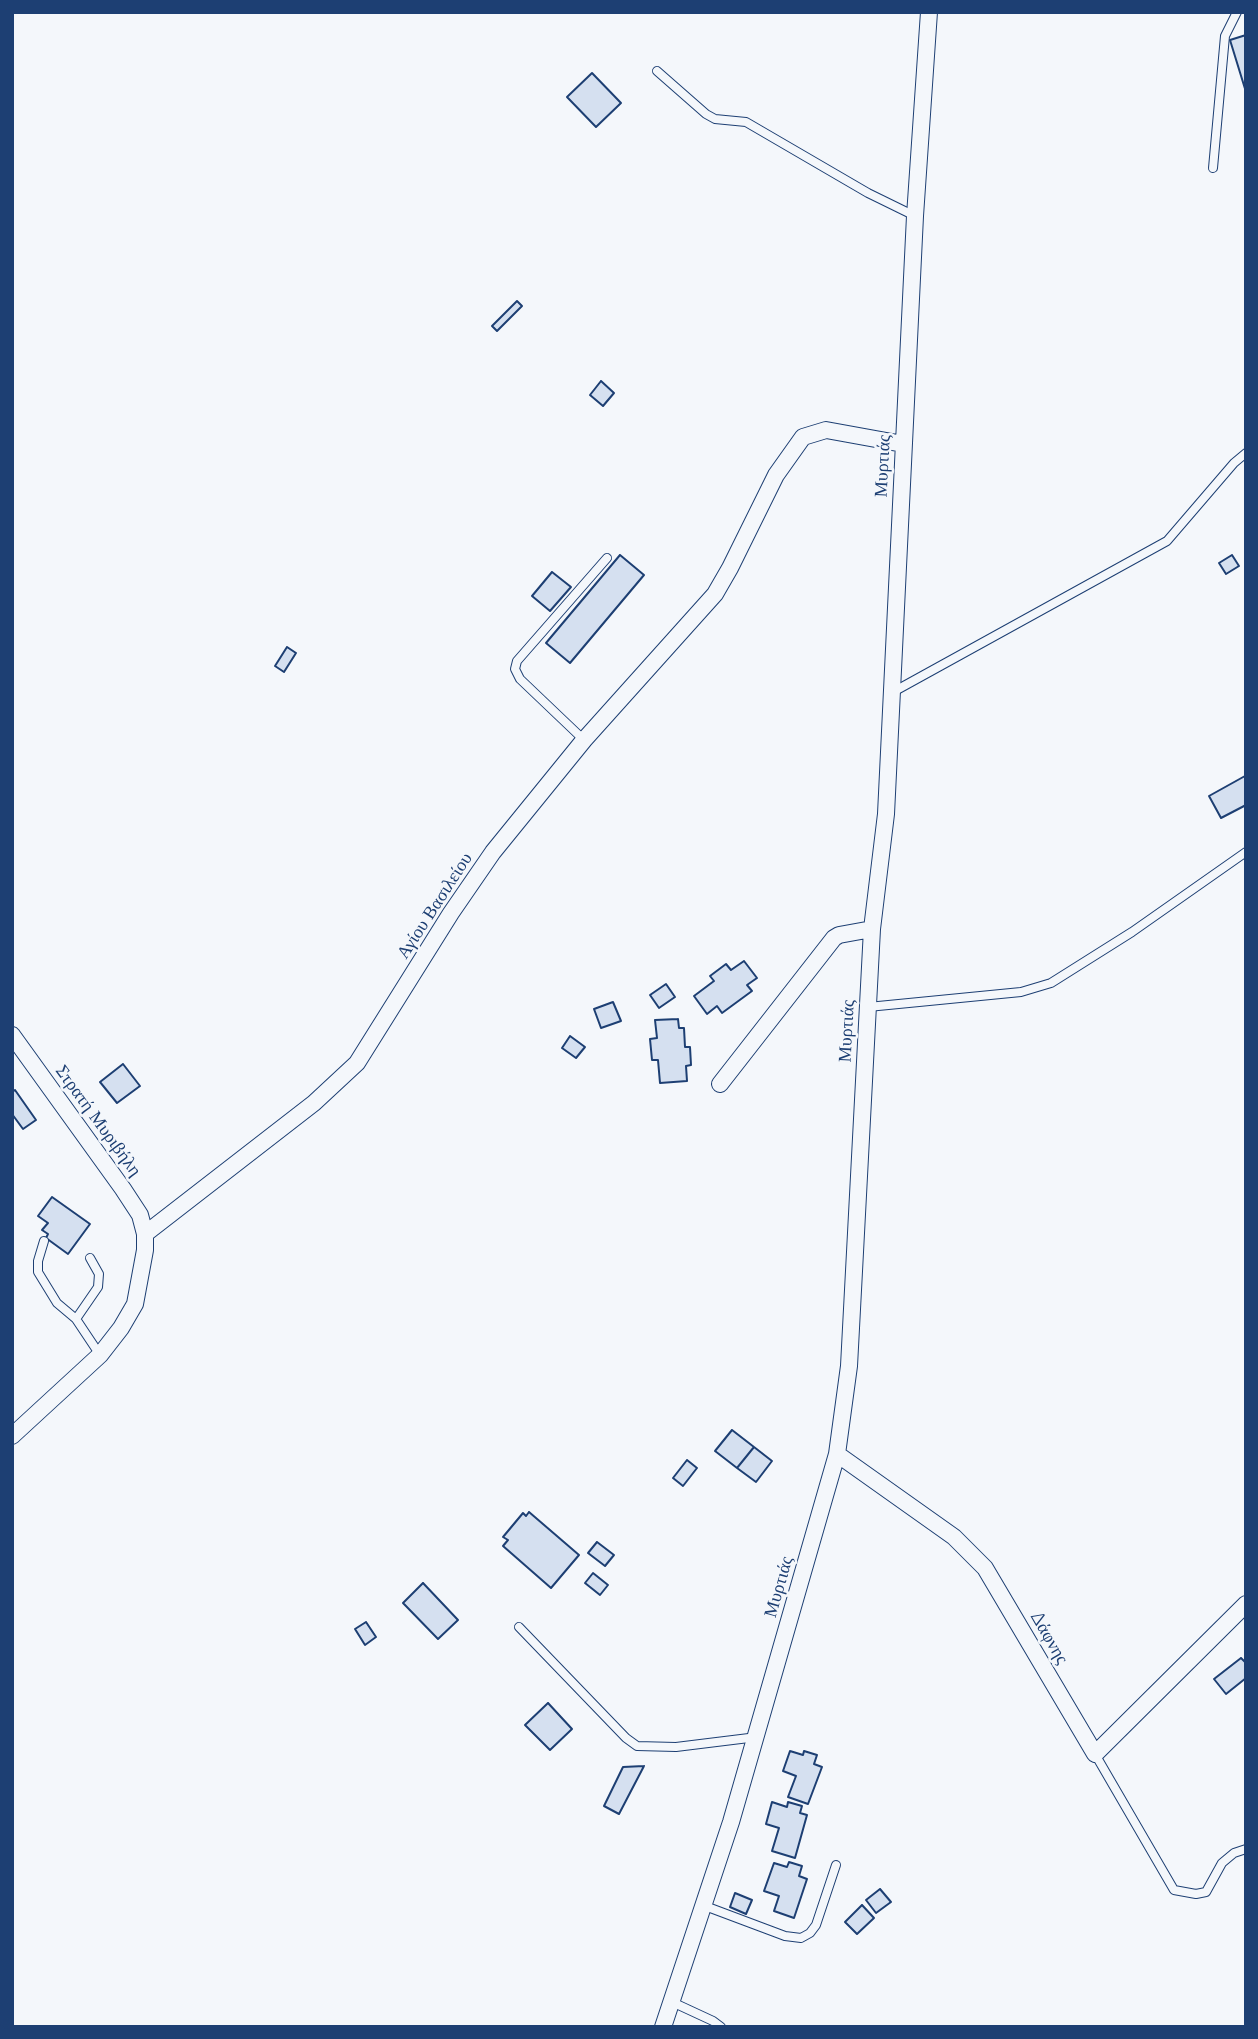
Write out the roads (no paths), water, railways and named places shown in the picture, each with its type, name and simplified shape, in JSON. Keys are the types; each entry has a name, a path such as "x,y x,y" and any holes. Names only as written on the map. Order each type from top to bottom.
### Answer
{"street":[{"name":"Μυρτιάς","path":"663,2027 705,1906 757,1737 837,1454 849,1366 872,929 886,814 915,216 929,12"},
{"name":"Αγίου Βασιλείου","path":"145,1234 314,1103 356,1063 493,852 584,740 715,594 776,475 803,437 826,430 903,444"},
{"path":"720,1084 834,939 839,935 872,929"},
{"name":"Στρατή Μυριβήλη","path":"12,1035 116,1178 140,1215 145,1234"},
{"path":"12,1436 100,1355 121,1328 135,1304 145,1250 145,1234"},
{"name":"Δάφνης","path":"837,1454 954,1537 985,1568 1095,1754"},
{"path":"1095,1754 1246,1604"}],"lane":[{"path":"1213,168 1225,36 1237,12"},
{"path":"657,71 706,114 715,119 746,122 868,193 915,216"},
{"path":"892,692 1167,541 1234,463 1246,453"},
{"path":"584,740 520,679 514,669 517,661 607,558"},
{"path":"868,1007 1021,992 1051,983 1132,932 1246,852"},
{"path":"44,1241 38,1272 57,1303 76,1319 100,1355"},
{"path":"76,1319 98,1287 99,1274 90,1258"},
{"path":"519,1627 626,1738 637,1746 676,1747 757,1737"},
{"name":"Δάφνης","path":"1095,1754 1174,1890 1196,1894 1206,1892 1222,1863 1234,1853 1246,1849"},
{"path":"705,1906 785,1936 801,1938 810,1933 816,1925 836,1865"},
{"path":"672,2002 721,2027"}]}
